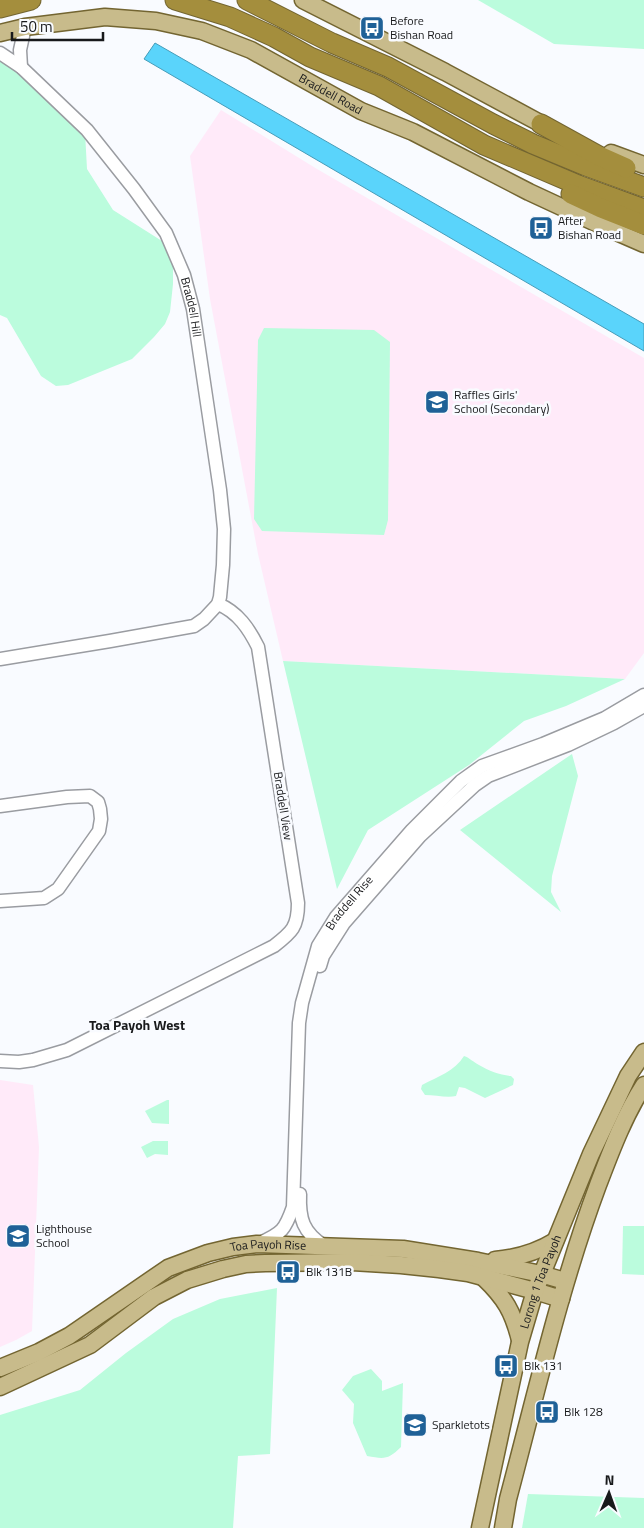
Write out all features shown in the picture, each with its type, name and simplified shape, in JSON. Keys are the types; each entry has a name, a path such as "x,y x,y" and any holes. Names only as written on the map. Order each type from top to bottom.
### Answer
{"highway":[{"path":"0,8 32,0"},
{"name":"Braddell Road","path":"175,0 230,17 274,37 310,57 379,86 484,145 578,185 644,209"},
{"path":"247,0 332,43 388,67 492,124 533,144 586,166 644,186"},
{"path":"541,124 599,156 644,176"},
{"path":"484,145 530,176 601,208 644,224"}],"main road":[{"path":"303,0 445,72 541,124 601,150 644,164"},
{"name":"Braddell Road","path":"0,33 24,27 105,17 156,21 202,31 251,50 361,111 413,132 529,192 644,244"},
{"name":"Lorong 1 Toa Payoh","path":"480,1528 520,1342 535,1291 591,1154 628,1076 644,1052"},
{"name":"Lorong 1 Toa Payoh","path":"503,1528 508,1499 565,1281 587,1215 616,1140 644,1085"},
{"path":"478,1261 518,1257 542,1249 555,1240"},
{"name":"Toa Payoh Rise","path":"0,1368 39,1352 69,1336 168,1268 232,1246 257,1244 403,1249 478,1261 565,1281"},
{"name":"Toa Payoh Rise","path":"0,1387 90,1344 154,1297 187,1280 223,1268 265,1262 352,1262 400,1265 440,1269 483,1277 561,1299"},
{"path":"483,1277 495,1288 510,1308 516,1322 520,1342"}],"street":[{"path":"21,67 20,50 24,27"},
{"name":"Braddell Hill","path":"0,53 21,67 86,130 134,189 166,233 184,276 192,309 222,508 224,530 223,565 218,604"},
{"path":"0,659 110,642 194,626 218,604"},
{"name":"Braddell View","path":"0,1061 19,1062 33,1060 67,1050 274,946 295,925 298,916 298,903 258,648 246,626 231,611 218,604"},
{"name":"Braddell Rise","path":"324,1246 307,1232 300,1207 306,1003 318,946 336,917 412,830 461,781 482,766 543,744 605,718 644,695"},
{"name":"Braddell Rise","path":"257,1244 275,1236 281,1231 288,1223 293,1207 299,1023 323,956 344,923 420,836 458,800 488,776 568,745 644,706"},
{"path":"0,806 67,797 90,796 98,802 101,819 99,831 58,889 44,898 0,901"}],"shaded area":[{"name":"Raffles Girls' School (Secondary)","path":"221,110 317,169 644,358 644,653 625,679 283,661 258,554 210,299 190,156"},
{"name":"Lighthouse School","path":"0,1080 33,1085 39,1147 32,1331 0,1347"}],"green space":[{"path":"478,0 644,0 644,49 554,44"},
{"path":"0,57 85,132 87,169 113,210 173,248 173,284 170,312 165,324 132,359 68,385 56,386 41,376 7,318 0,315"},
{"path":"264,328 374,330 390,342 388,520 384,535 262,531 254,519 258,340"},
{"path":"283,661 625,679 566,706 524,721 469,765 368,830 337,889"},
{"path":"572,754 578,776 552,876 551,892 561,912 460,830"},
{"path":"464,1056 491,1071 511,1076 514,1079 513,1085 485,1098 459,1087 456,1096 425,1095 421,1089 422,1085 451,1070"},
{"path":"169,1100 169,1124 152,1123 145,1111"},
{"path":"153,1141 168,1141 168,1155 155,1154 147,1158 141,1147"},
{"path":"623,1226 644,1226 644,1275 622,1274"},
{"path":"277,1288 270,1454 238,1456 233,1528 0,1528 0,1415 80,1390 173,1319 220,1299"},
{"path":"371,1369 382,1381 382,1391 403,1383 401,1447 386,1458 367,1456 353,1423 354,1404 342,1390 353,1376"},
{"path":"528,1494 644,1498 644,1528 522,1528"}],"water":[{"path":"155,43 644,324 644,351 144,59"}],"place":[{"name":"Before Bishan Road","path":"372,28"},
{"name":"After Bishan Road","path":"541,228"},
{"name":"Raffles Girls' School (Secondary)","path":"437,402"},
{"name":"Lighthouse School","path":"18,1236"},
{"name":"Blk 131B","path":"288,1272"},
{"name":"Blk 131","path":"506,1366"},
{"name":"Blk 128","path":"547,1412"},
{"name":"Sparkletots","path":"415,1425"}],"district":[{"name":"Toa Payoh West","path":"137,1025"}]}
